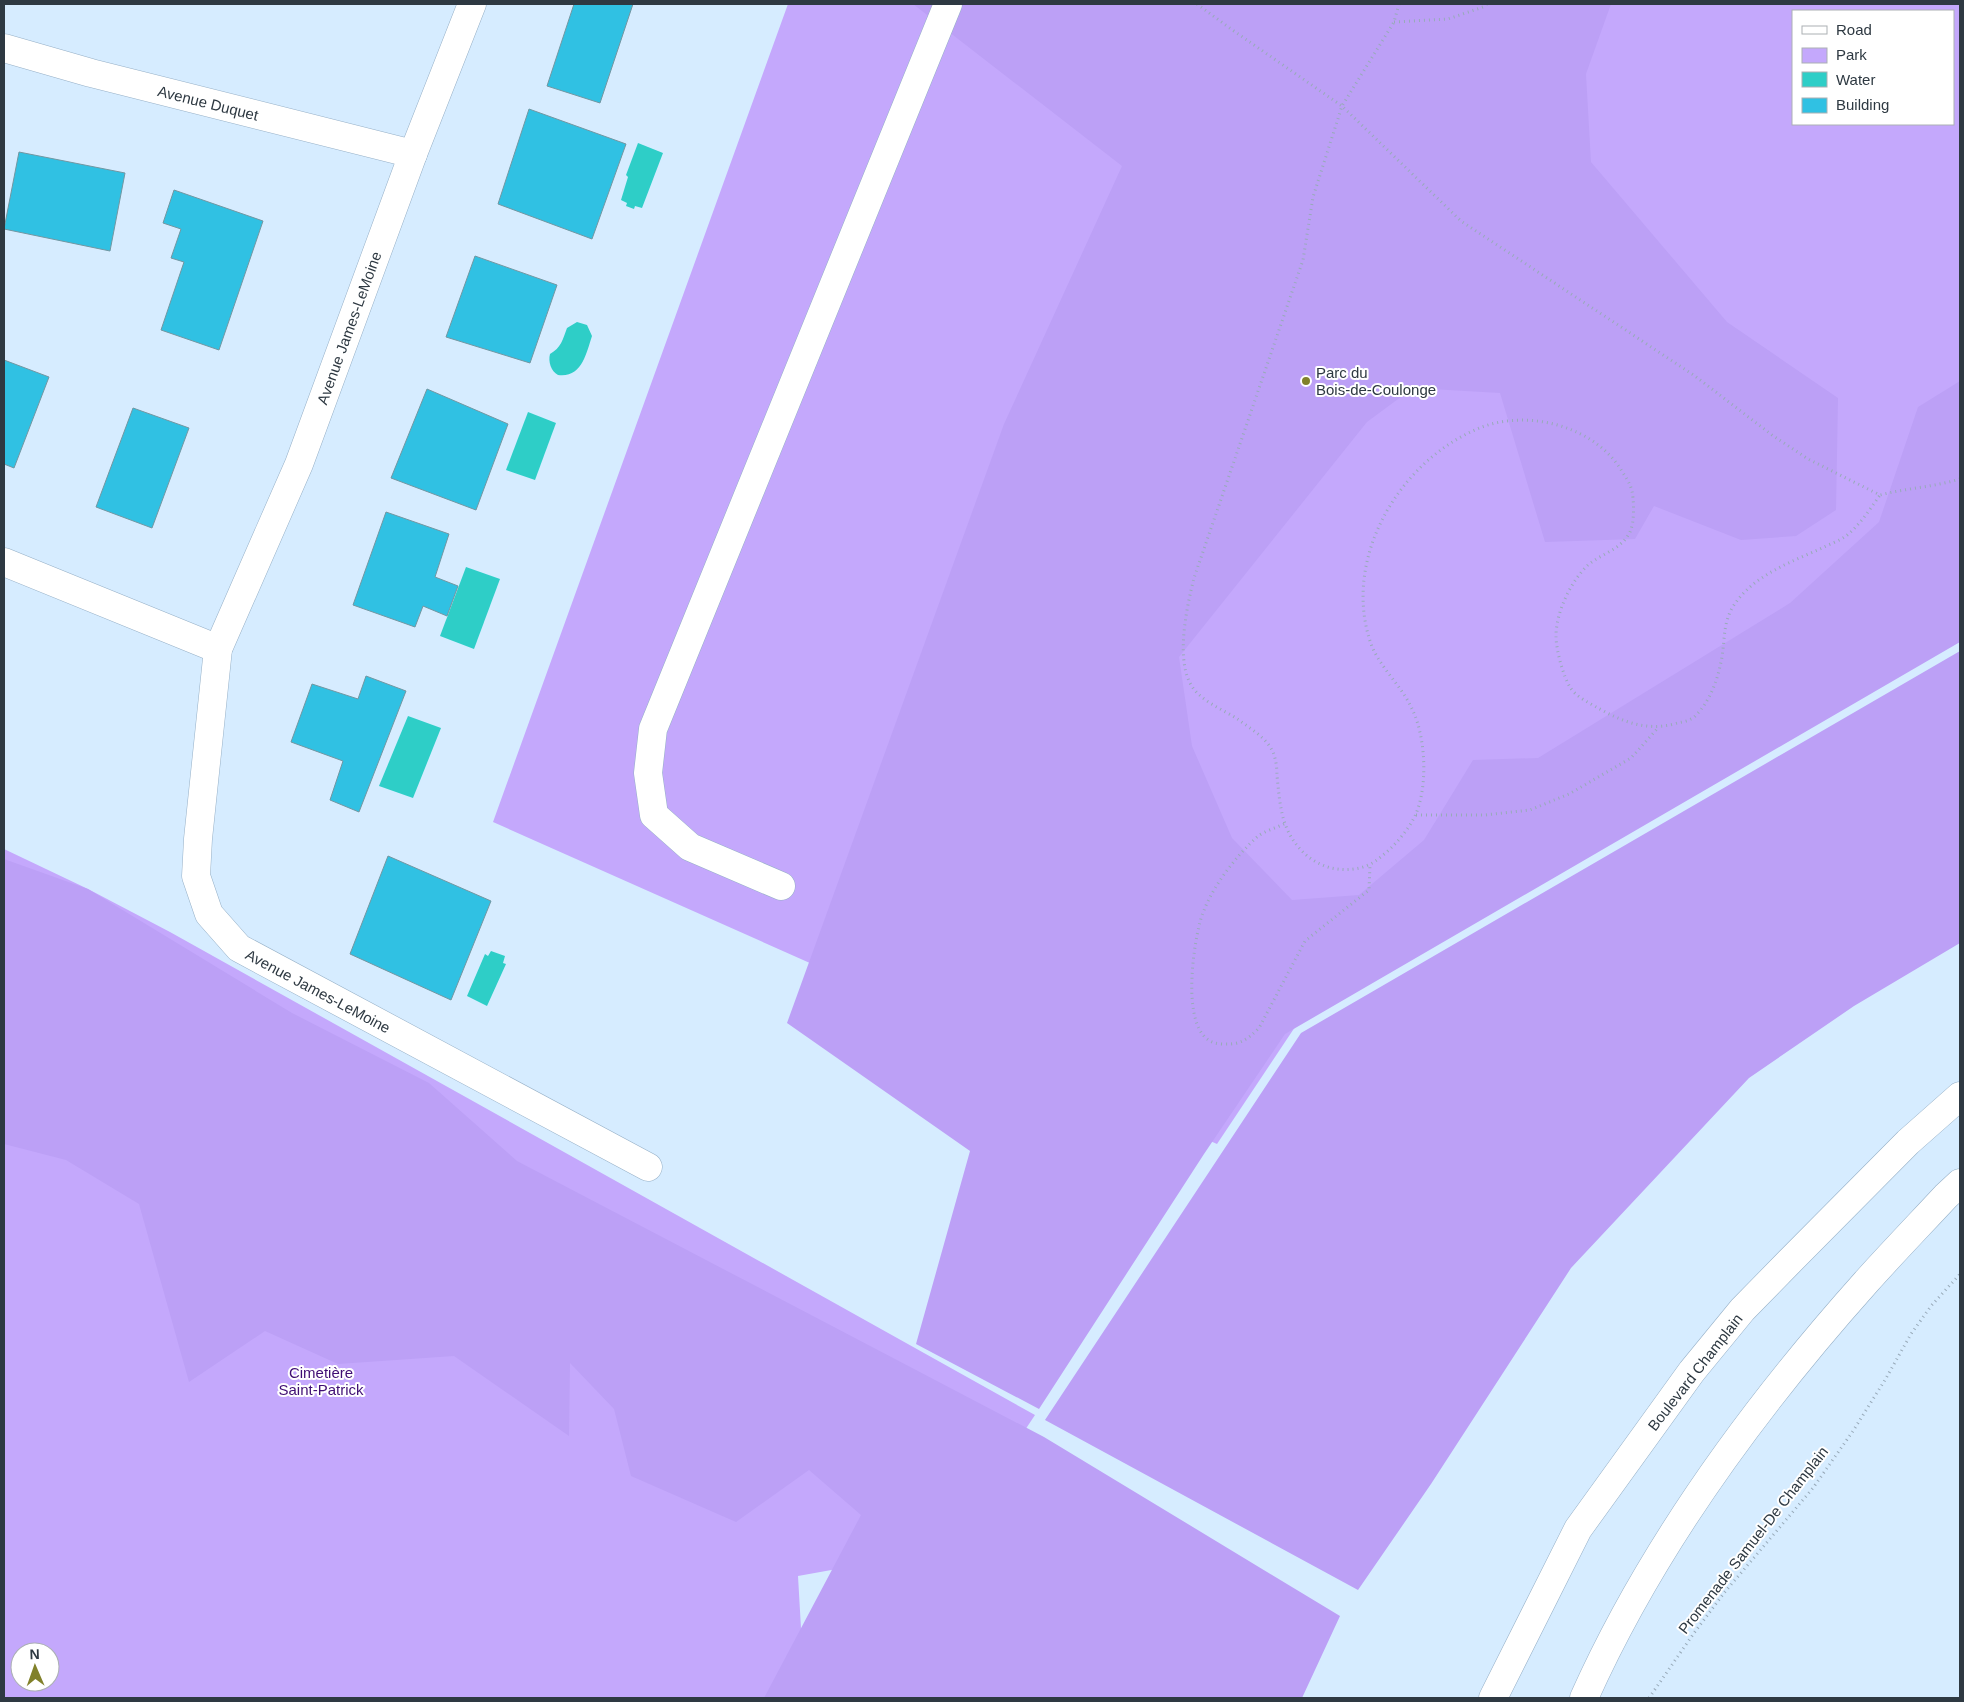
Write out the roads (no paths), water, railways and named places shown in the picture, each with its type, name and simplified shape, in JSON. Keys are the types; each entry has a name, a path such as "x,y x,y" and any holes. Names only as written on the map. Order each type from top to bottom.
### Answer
{"street":[{"name":"Avenue James-LeMoine","path":"472,4 413,154 299,464 218,649 198,839 196,876 209,914 239,948 648,1167"},
{"path":"781,886 690,847 654,815 648,774 653,729 948,4"},
{"name":"Avenue Duquet","path":"4,48 91,73 413,154"},
{"path":"4,562 218,649"},
{"name":"Boulevard Champlain","path":"1493,1698 1578,1529 1692,1371 1742,1310 1788,1262 1908,1142 1960,1096"},
{"path":"1584,1698 1598,1666 1652,1570 1710,1479 1787,1375 1866,1282 1960,1183"}],"water":[{"path":"638,143 663,153 642,208 635,206 634,209 626,206 627,203 621,200 628,177 626,175"},
{"path":"577,322 587,325 592,336 588,350 578,369 573,373 558,375 551,366 550,354 559,346 567,328"},
{"path":"528,412 556,423 535,480 506,470"},
{"path":"466,567 500,579 474,649 440,636"},
{"path":"408,716 441,728 413,798 379,786"},
{"path":"491,951 505,956 503,963 506,964 487,1006 467,996 485,954 488,956"}],"place":[{"name":"Parc du Bois-de-Coulonge","path":"1306,381"}],"park label":[{"name":"Cimetière Saint-Patrick","path":"321,1380"}]}
